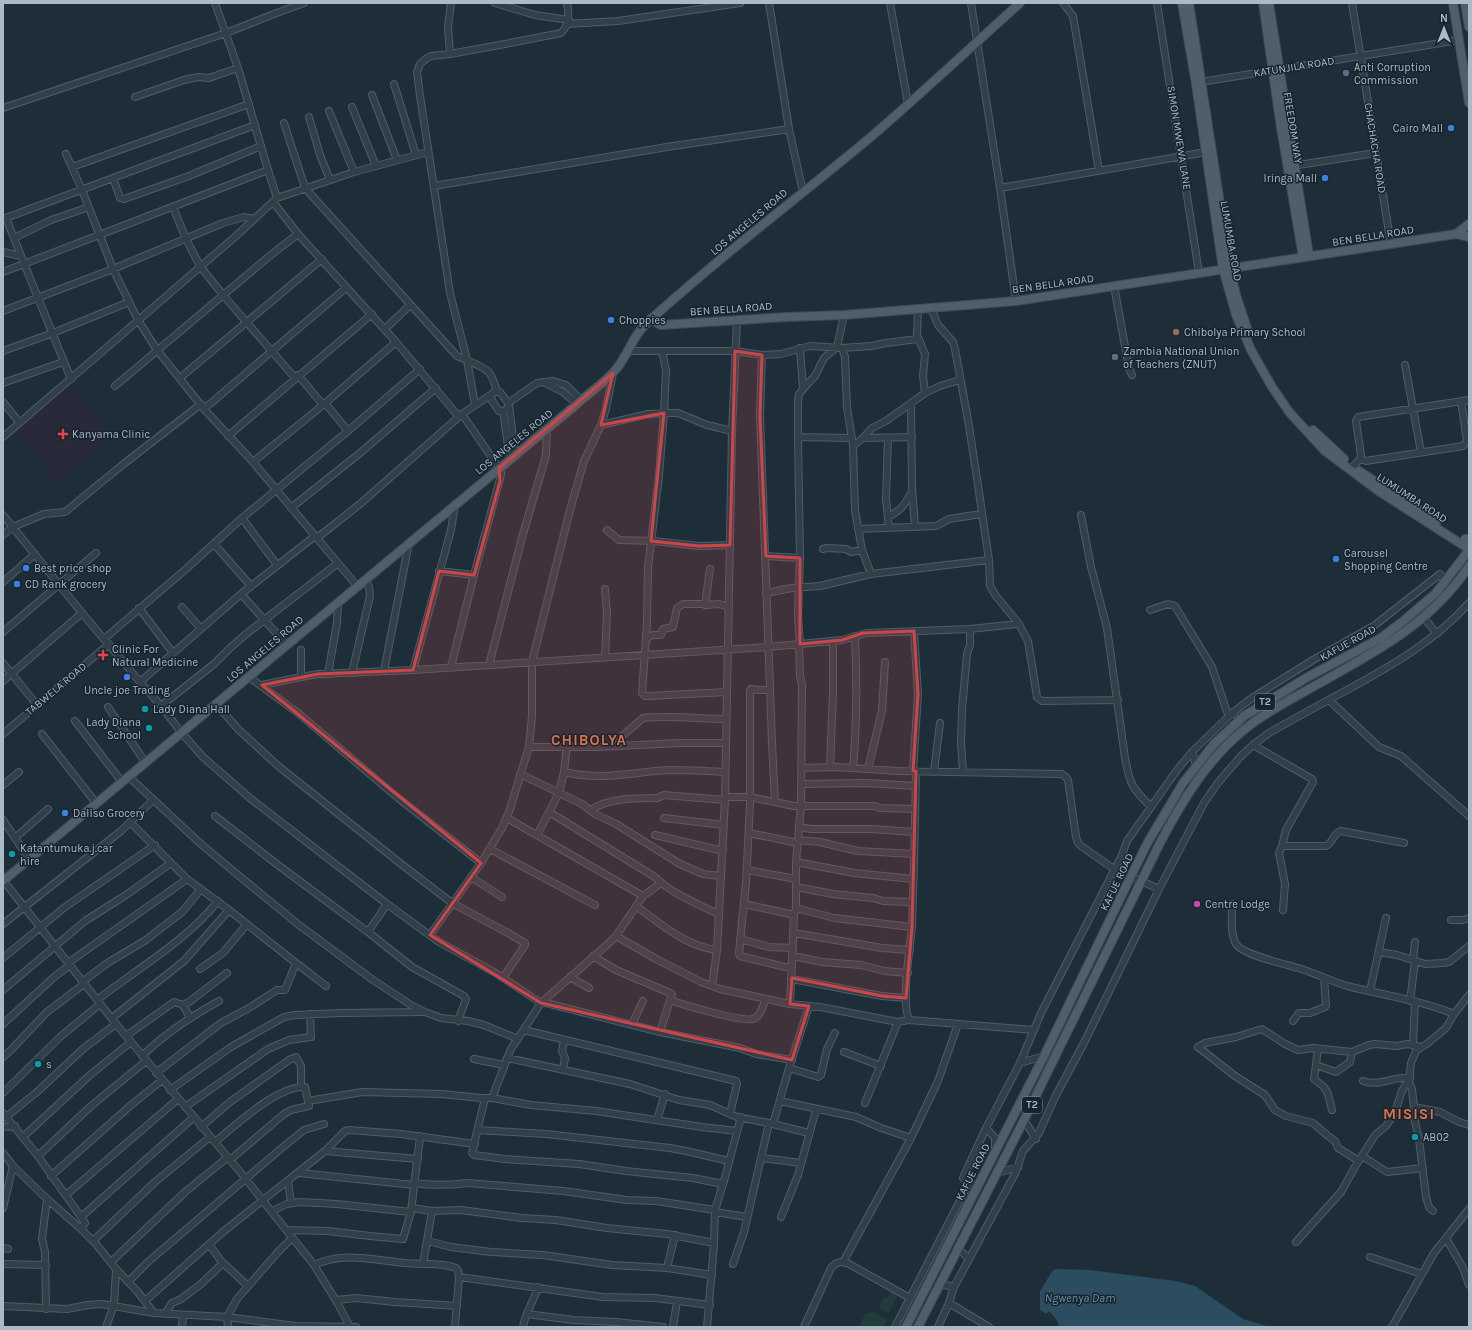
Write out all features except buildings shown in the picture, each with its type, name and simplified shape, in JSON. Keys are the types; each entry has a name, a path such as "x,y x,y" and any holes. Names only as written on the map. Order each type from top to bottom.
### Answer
{"main road":[{"name":"LOS ANGELES ROAD","path":"3,880 338,604 455,504 613,373 628,351 636,335 650,320 908,104 1020,3"},
{"name":"LUMUMBA ROAD","path":"1182,3 1226,269 1236,316 1246,339 1272,387 1304,430 1325,450 1465,540 1469,549"},
{"name":"LUMUMBA ROAD","path":"1189,3 1226,269"},
{"name":"FREEDOM WAY","path":"1263,3 1276,70 1306,257"},
{"name":"FREEDOM WAY","path":"1269,3 1276,70"},
{"path":"1453,3 1469,103"},
{"path":"1465,3 1469,27"},
{"name":"BEN BELLA ROAD","path":"1456,234 1469,224"},
{"name":"BEN BELLA ROAD","path":"650,320 661,325 918,310 1016,301 1456,234 1469,237"},
{"path":"1459,565 1461,551 1465,540"},
{"name":"KAFUE ROAD","path":"906,1327 1044,1056 1131,876 1172,800 1196,765 1214,744 1244,716 1279,693 1381,638 1402,622 1436,593 1459,565 1469,549"},
{"name":"KAFUE ROAD","path":"918,1327 1024,1120 1141,881 1180,806 1226,745 1245,728 1268,713 1389,643 1424,618 1448,594 1469,566"}],"street":[{"path":"215,3 249,104 275,200 298,234 372,314 420,369 460,416 501,471 500,481 451,667"},
{"path":"3,108 226,33 304,3"},
{"path":"450,54 448,26 451,3"},
{"path":"495,3 535,15 568,22 618,20 740,3"},
{"path":"475,405 467,360 450,293 417,72 420,64 431,56 450,54 557,34 564,30 568,22 567,3"},
{"path":"769,3 789,129 803,192"},
{"path":"890,3 908,104"},
{"path":"971,3 1016,301"},
{"path":"1064,3 1073,16 1099,171"},
{"name":"SIMON MWEWA LANE","path":"1157,3 1199,273"},
{"name":"CHACHACHA ROAD","path":"1352,3 1391,245"},
{"name":"KATUNJILA ROAD","path":"1201,82 1459,40"},
{"path":"135,97 174,83 198,77 209,78 238,68"},
{"path":"394,84 416,155"},
{"path":"372,95 397,160"},
{"path":"72,167 249,104"},
{"path":"352,107 376,166"},
{"path":"329,111 354,172"},
{"path":"309,117 320,155 330,180"},
{"path":"284,123 305,188 457,356 490,372 493,376 493,395 499,410 503,411 512,457"},
{"path":"71,379 14,238 4,218 255,125"},
{"path":"434,186 667,147 789,129"},
{"path":"113,178 120,198 124,199 190,176 260,146"},
{"path":"3,437 275,200 305,188 354,172 428,152"},
{"path":"1000,188 1206,152"},
{"path":"1291,167 1376,153"},
{"path":"66,154 89,207 113,269 138,320 157,350 202,406 253,462 337,564 358,587"},
{"path":"3,272 268,170"},
{"path":"14,238 51,220 89,207"},
{"path":"173,207 186,239 200,266 271,350 324,404 348,431"},
{"path":"3,311 113,269 223,223 244,217 254,218"},
{"path":"115,386 272,254 298,234"},
{"path":"3,252 21,256"},
{"path":"180,378 322,259"},
{"path":"1114,286 1129,368 1132,375"},
{"path":"3,535 13,527 44,514 66,512 116,470 202,406 347,287"},
{"path":"3,351 129,302"},
{"path":"385,330 410,305"},
{"path":"931,308 938,325 952,342 955,349 969,427 989,560 989,582 992,590 1019,624 1028,641 1037,697 1042,701 1118,700"},
{"path":"918,310 917,335 925,354 923,376 925,393"},
{"path":"228,436 372,314"},
{"path":"844,315 839,348 845,358 847,407 853,446 855,510 862,550 871,574"},
{"path":"712,986 717,950 724,825 732,431 737,320"},
{"path":"628,351 735,351 762,356 781,354 800,348 818,346 839,348 871,346 918,339"},
{"path":"253,462 324,404 396,342"},
{"path":"800,348 803,389"},
{"path":"790,1004 794,915 796,908 796,862 801,806 802,684 800,676 798,616 800,558 798,402 800,394 815,376 824,358 839,348"},
{"path":"662,351 666,370 664,413 659,476 648,574 646,638 642,693 645,696 727,692"},
{"path":"762,356 760,416 775,802"},
{"path":"3,384 63,362"},
{"path":"1405,365 1421,452"},
{"path":"104,639 186,569 242,518 348,431 420,369"},
{"path":"430,935 481,863 507,818 528,747 532,716 532,662 570,510 584,461 601,425 609,398 613,373"},
{"path":"853,446 872,428 886,421 925,393 936,387 960,380"},
{"path":"503,411 507,409 508,404 537,383 543,382 579,402"},
{"path":"291,508 360,453 436,388"},
{"path":"140,682 241,594 277,565 365,500 460,416 484,399 500,392 508,404 512,457"},
{"path":"1351,468 1361,456 1356,421 1357,418 1469,400"},
{"path":"1360,459 1366,461 1463,446 1467,441 1461,401"},
{"path":"3,402 19,422"},
{"path":"911,403 915,526"},
{"path":"601,425 639,416 678,413 707,425 732,431"},
{"path":"490,665 523,534 545,459 547,429"},
{"path":"798,437 851,438"},
{"path":"863,438 912,437"},
{"path":"888,438 886,500 889,528"},
{"path":"888,517 903,508 913,492"},
{"path":"413,670 451,530 455,504"},
{"path":"858,529 936,526 949,519 981,514"},
{"path":"3,515 82,613 162,706 181,732 203,757 250,799 430,935 456,952 504,978 542,1003 660,1032 740,1048 756,1054 792,1060"},
{"path":"1081,515 1091,567 1107,628 1129,779 1135,791 1151,807"},
{"path":"242,518 277,565"},
{"path":"607,530 619,540 651,541 699,546 730,545"},
{"path":"214,544 251,586"},
{"path":"384,671 409,544"},
{"path":"823,549 846,549 851,552 862,550"},
{"path":"3,632 58,583 96,553"},
{"path":"3,582 35,554"},
{"path":"766,556 800,558"},
{"path":"766,593 820,586 871,574 989,560"},
{"path":"162,706 214,664 228,649 337,564"},
{"path":"705,604 710,569"},
{"path":"439,571 474,575"},
{"path":"978,1187 969,1183 963,1178 986,1128 1020,1063 1045,1006 1127,841 1177,770 1192,752 1232,713 1252,698 1313,660 1375,625 1440,574 1446,581"},
{"path":"352,673 370,596 369,587 365,580"},
{"path":"605,589 607,613 605,657"},
{"path":"241,594 287,645"},
{"path":"938,1327 949,1303 954,1287 1018,1167 1023,1151 1036,1139 1039,1134 1055,1097 1084,1043 1159,889 1204,803 1217,784 1240,757 1269,733 1396,663 1437,634 1469,603"},
{"path":"328,674 337,623 338,604"},
{"path":"646,638 653,635 661,635 663,629 673,627 677,608 683,604 705,604 706,606 719,604 729,606"},
{"path":"1150,610 1168,604 1175,606 1212,667 1227,712 1244,716"},
{"path":"182,607 201,629"},
{"path":"139,608 173,653"},
{"path":"3,681 82,613"},
{"path":"1424,618 1437,634"},
{"path":"262,685 301,677 328,674 413,670 768,647 842,640 867,633 970,629 1019,624"},
{"path":"963,771 961,743 962,709 965,667 967,652 970,645 970,629"},
{"path":"909,1020 907,1016 906,998 912,927 915,809 914,771 918,694 914,631"},
{"path":"853,768 856,740 855,636"},
{"path":"830,767 833,692 833,641"},
{"path":"1348,641 1348,655"},
{"name":"TABWELA ROAD","path":"3,734 109,644"},
{"path":"301,650 301,677"},
{"path":"868,769 882,711 885,662"},
{"path":"3,664 37,705"},
{"path":"249,677 262,685 298,713 398,798 481,863"},
{"path":"770,690 750,690 749,833 739,953 740,956 784,968 792,968"},
{"path":"1328,700 1379,747 1401,756 1469,816"},
{"path":"216,704 238,729 277,765 405,867 452,903 508,932 525,943 504,978"},
{"path":"108,707 145,762"},
{"path":"618,746 620,738 643,718 694,717 726,719"},
{"path":"75,721 125,779 153,800 202,845 299,925 373,980 411,1005 425,1012 442,1018 468,1021 484,1025 518,1039"},
{"path":"934,772 940,723"},
{"path":"42,734 96,803"},
{"path":"528,747 726,743"},
{"path":"1253,745 1312,779 1313,782 1286,830 1280,853 1285,884 1283,910"},
{"path":"537,835 559,793 564,772 567,746"},
{"path":"1192,752 1196,765"},
{"path":"801,768 830,767 934,772 963,771 1064,775 1068,780 1078,843 1114,869 1159,889"},
{"path":"564,772 576,775 606,777 670,770 725,772"},
{"path":"3,785 19,772"},
{"path":"520,774 616,824 680,864 703,874 721,876"},
{"path":"801,784 866,783 915,786"},
{"path":"591,810 598,805 610,802 657,798 664,795 725,798 750,797 788,805 801,806 875,806 880,808 915,809"},
{"path":"3,924 130,822 153,800"},
{"path":"15,838 48,809"},
{"path":"549,812 655,877 661,883 680,895 718,914"},
{"path":"215,816 412,966 464,996 466,999 458,1020"},
{"path":"507,818 643,896"},
{"path":"664,818 724,825"},
{"path":"3,820 30,859"},
{"path":"130,822 187,879 218,901 326,986"},
{"path":"799,827 811,829 871,829 914,832"},
{"path":"1282,846 1326,846 1329,845 1336,833 1341,831 1404,843"},
{"path":"749,833 798,841 820,842 858,851 914,854"},
{"path":"655,835 723,851"},
{"path":"3,958 65,907 154,845"},
{"path":"490,849 595,905"},
{"path":"796,862 854,873 913,879"},
{"path":"3,990 95,914 126,895 171,863"},
{"path":"747,870 796,879"},
{"path":"471,877 502,897"},
{"path":"3,1024 69,964 187,879"},
{"path":"3,880 144,1059 229,1158 287,1230 314,1265 352,1327"},
{"path":"492,1098 507,1058 542,1003 616,936 643,896 661,883"},
{"path":"796,887 834,894 873,898 883,901 912,902"},
{"path":"3,1057 47,1012 109,962 146,940 167,924 187,908 201,890"},
{"path":"3,1093 99,1002 204,917 218,901"},
{"path":"368,932 387,904"},
{"path":"744,904 794,915"},
{"path":"1232,904 1233,930 1236,944 1241,948 1264,958 1300,968 1343,984 1438,1008 1454,1014"},
{"path":"636,906 682,939 700,947 717,950"},
{"path":"796,908 852,921 912,927"},
{"path":"82,1228 84,1223 81,1217 38,1156 5,1115 37,1092 114,1021 184,961 229,910"},
{"path":"1370,991 1386,918"},
{"path":"1451,920 1464,920 1469,918"},
{"path":"200,969 223,954 247,924"},
{"path":"794,933 882,948 910,950"},
{"path":"616,936 650,956 712,986 766,999 898,1022 909,1020 1034,1030"},
{"path":"740,939 770,947 792,948"},
{"path":"1412,1045 1412,1001 1415,942"},
{"path":"1379,952 1426,964 1448,962 1469,946"},
{"path":"593,956 616,970 672,994 660,1032"},
{"path":"793,956 822,962 861,965 884,971 908,973"},
{"path":"156,1073 221,1023 249,1008 277,990 285,990 296,963"},
{"path":"126,1036 173,1002 183,1004 189,1002 227,973"},
{"path":"570,977 589,988"},
{"path":"1293,1020 1299,1013 1310,1013 1325,1008 1324,978"},
{"path":"792,979 882,996 906,998"},
{"path":"1433,1211 1427,1202 1419,1134 1413,1113 1414,1107 1410,1080 1413,1055 1446,1028 1454,1014 1469,995"},
{"path":"670,1000 725,1016 752,1020 757,1016 766,999"},
{"path":"38,1156 144,1059 158,1041 190,1018 219,1001"},
{"path":"632,1024 643,1001"},
{"path":"183,1004 190,1018"},
{"path":"733,1264 744,1232 771,1123 780,1101 809,1006"},
{"path":"170,1090 231,1047 289,1016 340,1013 425,1012"},
{"path":"185,1107 268,1048 289,1040 311,1037 310,1014"},
{"path":"865,1103 898,1022"},
{"path":"843,1262 911,1138 938,1081 958,1024"},
{"path":"1421,1047 1404,1044 1396,1046 1375,1044 1352,1052 1318,1048 1298,1050 1292,1048 1262,1029 1236,1037 1205,1043 1198,1047 1235,1076 1265,1095 1275,1110 1286,1116 1313,1123 1335,1141 1338,1148 1386,1172 1423,1168"},
{"path":"524,1030 736,1081 737,1084 730,1114"},
{"path":"789,1068 818,1077 821,1075 827,1049 835,1033"},
{"path":"563,1070 565,1058 562,1051 564,1040"},
{"path":"23,1137 90,1075 131,1042"},
{"path":"1318,1048 1314,1080 1324,1087 1328,1094 1332,1110"},
{"path":"844,1052 881,1066"},
{"path":"1316,1065 1336,1072 1350,1062 1352,1052"},
{"path":"1020,1063 1044,1056"},
{"path":"201,1127 230,1102 261,1079 296,1057 302,1069 301,1087"},
{"path":"507,1058 630,1084 682,1100 710,1105 741,1118 771,1123 809,1133"},
{"path":"474,1059 504,1064"},
{"path":"1363,1081 1373,1084 1400,1077 1410,1080"},
{"path":"52,1176 130,1106 162,1080"},
{"path":"1296,1242 1341,1192 1360,1158 1376,1134 1386,1126 1395,1112 1402,1091 1410,1080"},
{"path":"111,1262 180,1196 284,1114 291,1110 309,1106 305,1087 287,1091 270,1100 215,1142"},
{"path":"308,1101 367,1092 441,1094 492,1098 531,1105 596,1111 737,1131"},
{"path":"657,1120 665,1094"},
{"path":"485,1098 472,1153 474,1155 505,1159 579,1164 626,1171 693,1178 723,1184"},
{"path":"66,1195 178,1099"},
{"path":"780,1101 816,1110 856,1117 881,1128 911,1138"},
{"path":"1414,1107 1440,1112 1459,1122 1469,1125"},
{"path":"781,1217 798,1175 800,1163 816,1110"},
{"path":"81,1217 194,1118"},
{"path":"707,1327 710,1305 715,1211 741,1118"},
{"path":"1024,1120 1036,1139"},
{"path":"128,1282 149,1261 301,1132 324,1124"},
{"path":"3,1127 15,1126"},
{"path":"986,1128 995,1138 995,1152"},
{"path":"145,1301 209,1244 325,1152 342,1134 349,1130 420,1136 475,1144"},
{"path":"478,1130 546,1134 670,1148 729,1161"},
{"path":"287,1230 328,1230 403,1239 412,1210 420,1136"},
{"path":"93,1241 155,1182 210,1137"},
{"path":"325,1152 418,1159"},
{"path":"3,1153 13,1166 47,1199 82,1228 154,1313"},
{"path":"762,1158 800,1163"},
{"path":"3,1208 13,1166"},
{"path":"997,1173 1018,1167"},
{"path":"299,1172 428,1185 456,1185 468,1183 551,1190 627,1200 656,1201 747,1217"},
{"path":"288,1181 292,1202"},
{"path":"895,1327 969,1183"},
{"path":"46,1309 46,1265 42,1239 47,1199"},
{"path":"272,1211 292,1202 432,1211 461,1210 675,1235 714,1243"},
{"path":"1392,1327 1434,1253 1469,1209"},
{"path":"423,1264 432,1211"},
{"path":"667,1268 675,1235"},
{"path":"228,1327 228,1317 233,1304 292,1238"},
{"path":"1446,1238 1463,1268 1469,1285"},
{"path":"428,1241 451,1247 497,1253 543,1255 612,1265 667,1268 712,1275"},
{"path":"209,1244 224,1263 248,1286"},
{"path":"958,1248 969,1259"},
{"path":"314,1265 333,1258 351,1257 454,1267 458,1269 455,1327"},
{"path":"1370,1257 1422,1274"},
{"path":"804,1327 834,1264 843,1262 910,1298"},
{"path":"166,1314 172,1303 181,1299 201,1284 224,1263"},
{"path":"3,1264 46,1265"},
{"path":"106,1327 114,1305 116,1269"},
{"path":"458,1277 611,1298 655,1298 710,1305"},
{"path":"940,1284 954,1287"},
{"path":"523,1327 526,1314 534,1300 538,1287"},
{"path":"336,1300 356,1298 457,1306"},
{"path":"673,1327 678,1302"},
{"path":"949,1303 990,1327"},
{"path":"3,1306 67,1309 93,1304 114,1305 154,1313 228,1317 295,1326 352,1327"},
{"path":"906,1306 915,1310"},
{"path":"526,1314 573,1320 616,1322 663,1327"},
{"path":"182,1327 184,1315"}],"highlighted area":[{"path":"735,351 762,355 760,415 766,556 800,558 800,644 842,640 863,633 914,631 918,694 913,771 916,771 912,927 906,998 882,996 792,978 790,1004 809,1006 792,1060 541,1003 430,935 481,863 262,685 318,674 413,670 439,571 474,575 500,481 499,468 613,373 601,425 664,413 651,541 699,546 730,545"}],"shaded area":[{"name":"Kanyama Clinic","path":"68,382 114,436 57,482 12,431"}],"green space":[{"path":"890,1292 898,1295 889,1313 879,1308 884,1297 887,1298"},
{"path":"873,1312 887,1319 883,1327 859,1327 865,1314"}],"water":[{"name":"Ngwenya Dam","path":"1053,1270 1090,1270 1176,1281 1195,1286 1243,1319 1271,1327 1059,1327 1057,1320 1049,1311 1046,1314 1040,1310 1040,1291"}],"place":[{"name":"Anti Corruption Commission","path":"1346,73"},
{"name":"Cairo Mall","path":"1451,128"},
{"name":"Iringa Mall","path":"1325,178"},
{"name":"Choppies","path":"611,320"},
{"name":"Chibolya Primary School","path":"1176,332"},
{"name":"Zambia National Union of Teachers (ZNUT)","path":"1115,357"},
{"name":"Kanyama Clinic","path":"63,434"},
{"name":"Carousel Shopping Centre","path":"1336,559"},
{"name":"Best price shop","path":"26,568"},
{"name":"CD Rank grocery","path":"17,584"},
{"name":"Clinic For Natural Medicine","path":"103,655"},
{"name":"Uncle joe Trading","path":"127,677"},
{"name":"Lady Diana Hall","path":"145,709"},
{"name":"Lady Diana School","path":"149,728"},
{"name":"Daliso Grocery","path":"65,813"},
{"name":"Katantumuka.j.car hire","path":"12,854"},
{"name":"Centre Lodge","path":"1197,904"},
{"name":"s","path":"38,1064"},
{"name":"AB02","path":"1415,1137"}],"district":[{"name":"CHIBOLYA","path":"589,740"},
{"name":"MISISI","path":"1409,1114"}]}
